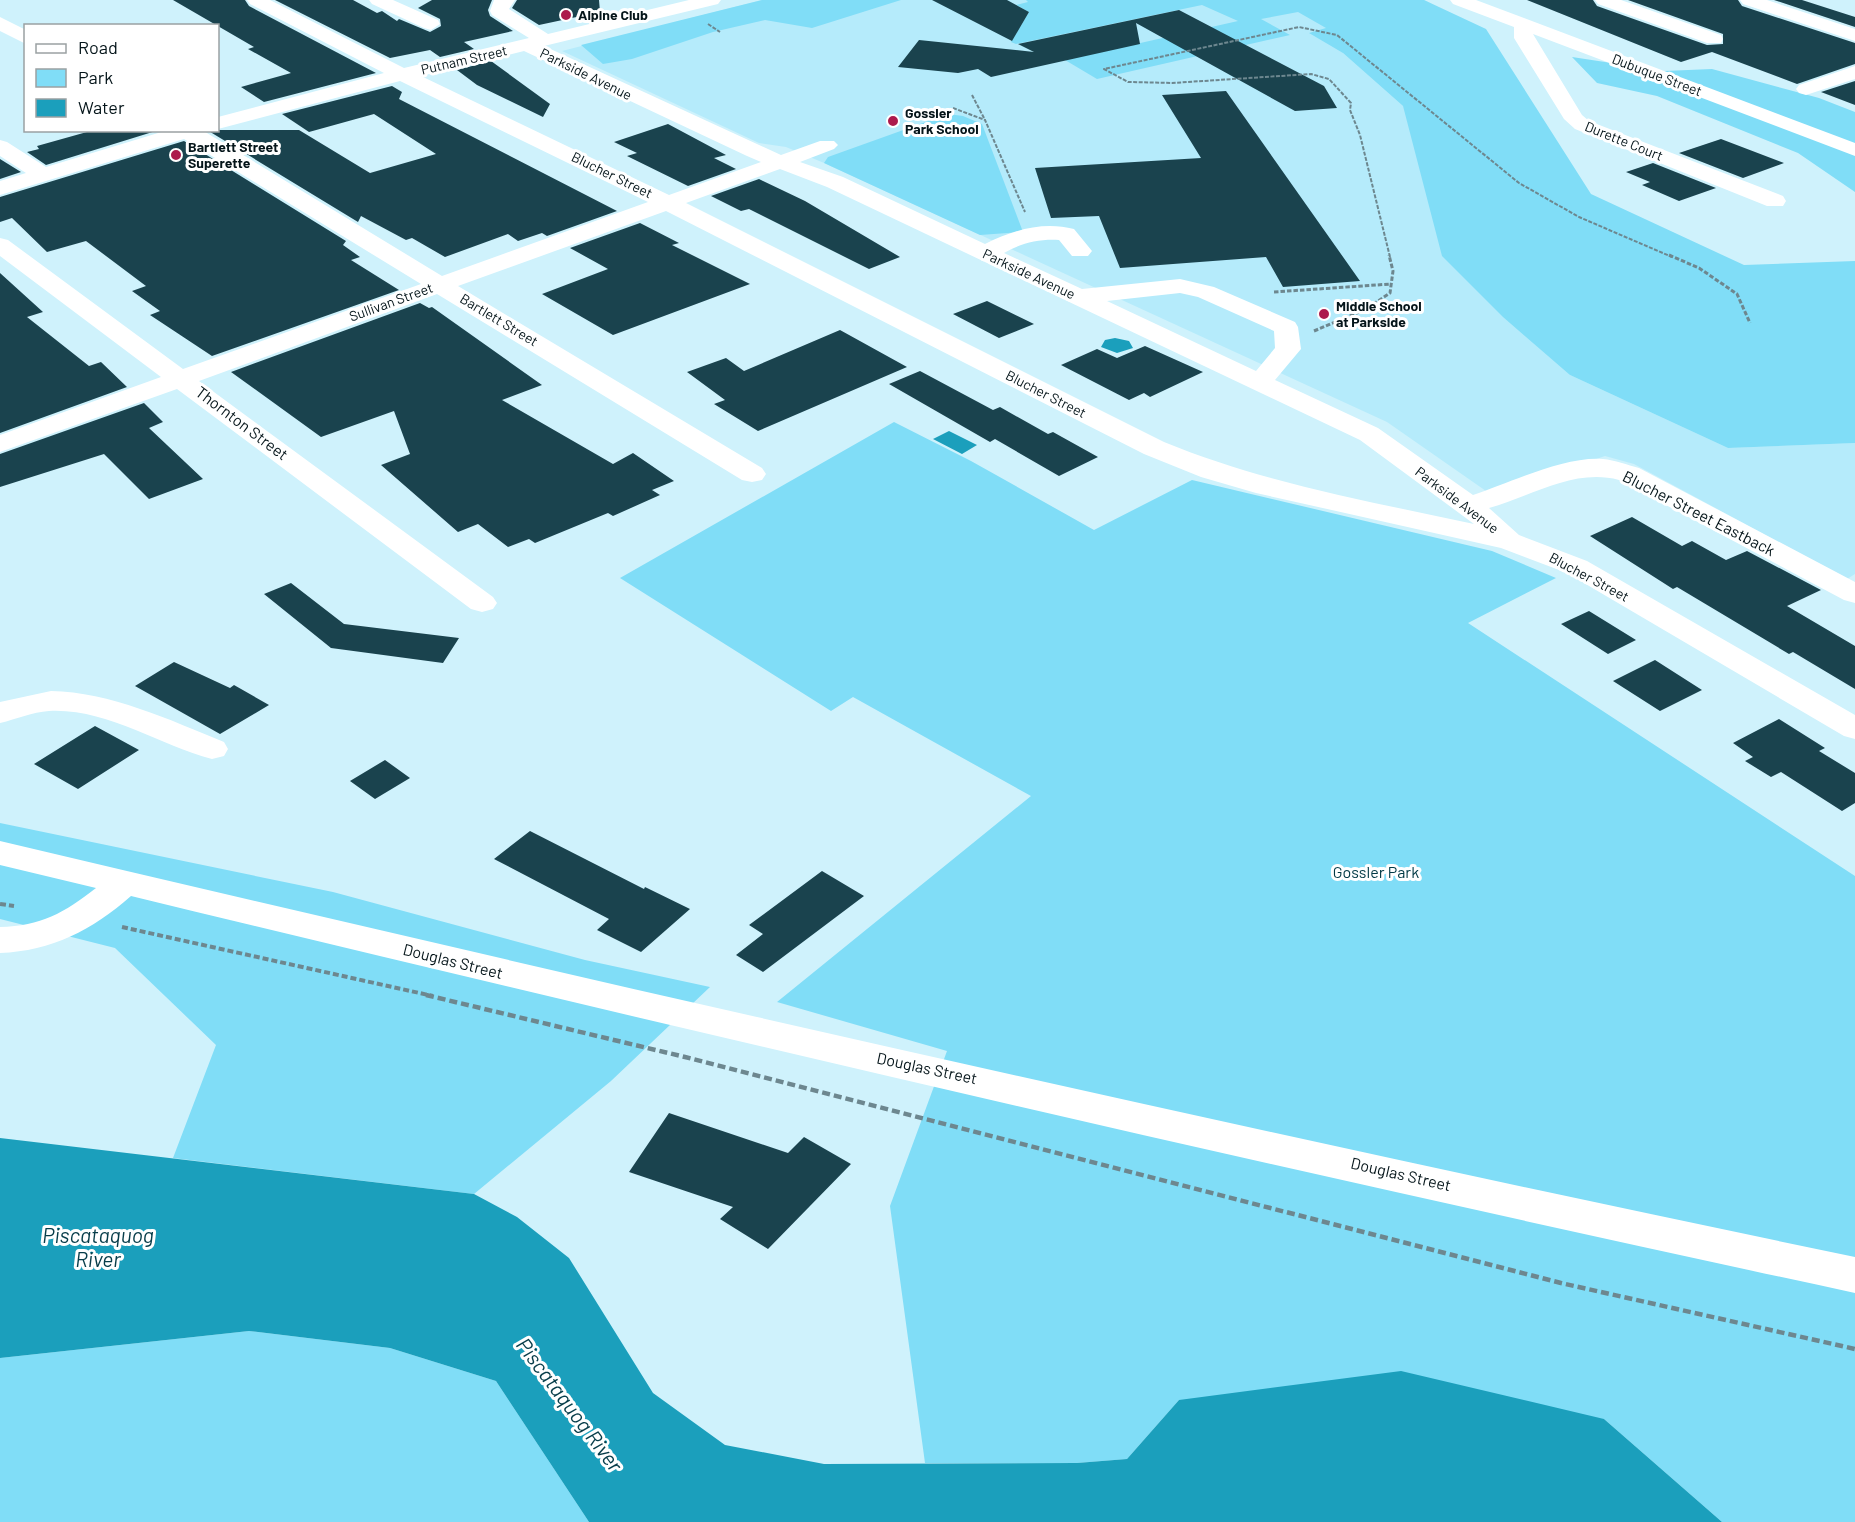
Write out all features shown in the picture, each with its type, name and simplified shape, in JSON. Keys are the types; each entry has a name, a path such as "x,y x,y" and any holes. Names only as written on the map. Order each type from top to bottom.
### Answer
{"street":[{"name":"Blucher Street","path":"256,0 341,45 666,202 1154,448 1200,467 1266,487 1510,541 1577,567 1855,729"},
{"name":"Parkside Avenue","path":"506,0 501,3 499,11 536,43 647,104 754,152 781,160 834,182 1369,434 1467,505 1510,541"},
{"name":"Putnam Street","path":"219,123 405,74 712,0"},
{"name":"Dubuque Street","path":"1459,0 1855,150"},
{"path":"1604,0 1714,39"},
{"path":"1749,0 1855,35"},
{"path":"390,2 431,24"},
{"path":"0,23 24,37"},
{"name":"Durette Court","path":"1524,26 1523,38 1574,119 1582,125 1775,201"},
{"path":"1803,36 1830,27"},
{"path":"1806,89 1855,72"},
{"path":"0,188 184,132"},
{"name":"Bartlett Street","path":"189,132 752,474"},
{"name":"Sullivan Street","path":"0,444 827,145"},
{"path":"0,146 43,175"},
{"path":"986,253 1014,238 1037,231 1066,234 1080,250"},
{"name":"Thornton Street","path":"0,245 483,603"},
{"path":"1078,297 1180,286 1206,292 1286,327 1288,349 1260,382"},
{"name":"Blucher Street Eastback","path":"1467,505 1492,500 1568,473 1600,467 1629,474 1855,594"},
{"path":"0,713 39,702 75,704 177,735 212,749"},
{"name":"Douglas Street","path":"0,853 555,986 1634,1228 1855,1275"},
{"path":"0,940 62,929 83,918 123,884"}],"path":[{"path":"1287,337 1322,329 1366,309 1390,293 1393,271 1366,158 1350,110 1351,103 1329,79 1311,74 1172,83 1128,82 1104,69 1299,27 1337,35 1519,183 1579,217 1699,268 1737,294 1750,323"},
{"path":"972,95 986,120 1027,218 1037,231"},
{"path":"953,108 986,120"},
{"path":"1265,293 1391,284"},
{"path":"0,904 21,907"},
{"path":"83,918 399,988 686,1057 1561,1282 1855,1349"}],"shaded area":[{"name":"Middle School at Parkside","path":"762,0 1424,0 1430,3 1343,53 1403,106 1570,375 1728,448 1855,443 1855,574 1847,579 1634,464 1605,456 1501,492 1486,491 1387,422 824,163 786,147 759,143 562,51"}],"green space":[{"path":"762,0 901,0 812,28 765,20 713,32 632,59 603,64 581,45"},
{"path":"1026,0 1424,0 1486,29 1591,194 1744,265 1855,261 1855,443 1728,448 1570,375 1503,317 1442,256 1403,106 1343,53 1309,33 1326,28 1298,12 1261,19 1290,35 1097,79 1065,60 1238,21 1202,5 1016,44 1011,42 1029,12 1016,5 1028,2"},
{"path":"1572,57 1664,71 1712,69 1819,98 1855,112 1855,192 1798,153 1657,96 1597,83"},
{"path":"948,114 963,116 982,124 1023,232 980,235 824,163 828,157"},
{"name":"Gossler Park","path":"894,422 971,461 1094,530 1192,480 1492,551 1556,578 1468,623 1855,876 1855,1522 1722,1522 1604,1419 1179,1400 1127,1459 1077,1463 925,1463 890,1206 947,1051 777,1002 1031,796 853,697 831,711 620,578"},
{"path":"0,823 333,892 585,960 710,987 611,1081 474,1194 173,1158 216,1045 115,948 0,919"},
{"path":"249,1331 390,1348 496,1381 589,1522 0,1522 0,1358"}],"water":[{"path":"1115,338 1129,341 1133,348 1117,353 1101,347 1105,340"},
{"path":"949,431 977,445 962,454 933,439"},
{"name":"Piscataquog River","path":"0,1138 474,1194 517,1217 569,1258 653,1393 725,1445 824,1464 1077,1463 1127,1459 1179,1400 1401,1371 1604,1419 1722,1522 589,1522 496,1381 390,1348 249,1331 0,1358"}],"building":[{"path":"173,0 245,0 249,6 376,73 264,102 241,87 291,73 248,49 254,47 219,27 219,24 214,24"},
{"path":"275,0 353,0 377,13 382,11 397,21 399,19 430,32 441,26 440,19 418,8 432,0 492,0 488,10 490,16 513,31 464,42 474,49 440,57 430,50 390,58"},
{"name":"Alpine Club","path":"517,0 599,0 600,12 539,25 512,8"},
{"path":"932,0 1007,0 1029,12 1012,41"},
{"path":"1527,0 1593,0 1597,6 1707,45 1723,44 1723,34 1628,0 1738,0 1742,6 1855,43 1855,64 1797,84 1712,52 1681,62"},
{"path":"1774,0 1802,0 1855,17 1855,27"},
{"path":"1179,10 1324,86 1337,108 1295,111 1136,23 1140,44 991,77 978,69 958,73 898,67 919,40 1034,52 1018,44"},
{"path":"491,61 550,104 543,117 477,85 457,70"},
{"path":"1855,81 1855,105 1821,92"},
{"path":"392,86 402,92 399,99 617,211 547,236 542,233 518,241 508,234 445,257 412,238 406,240 361,216 358,222 210,132 219,132 219,130 299,130 370,173 436,154 374,114 309,132 282,114"},
{"path":"1226,91 1360,281 1283,287 1266,257 1120,268 1099,216 1051,218 1035,168 1201,158 1162,95"},
{"path":"668,124 726,155 714,158 736,169 688,186 627,156 637,153 614,142"},
{"path":"87,132 153,132 46,165 27,152 39,149 37,146"},
{"path":"1721,139 1784,163 1743,178 1679,153"},
{"path":"184,141 346,241 343,245 360,257 351,260 399,290 212,356 150,315 160,311 132,291 146,286 86,241 47,252 12,218 0,222 0,197"},
{"path":"0,159 21,172 0,179"},
{"path":"1653,163 1716,188 1679,201 1642,185 1650,182 1626,172"},
{"path":"759,179 805,201 900,257 869,269 749,209 741,211 711,196"},
{"path":"640,223 679,243 672,245 750,284 613,335 542,294 608,269 570,248"},
{"path":"0,273 43,312 27,317 89,366 101,362 127,387 0,433"},
{"path":"987,301 1034,324 999,338 953,314"},
{"path":"420,303 429,308 432,307 542,385 502,400 613,464 633,453 674,481 652,490 660,495 613,516 608,513 535,543 529,539 508,547 478,524 458,532 381,465 410,454 394,411 321,437 231,372"},
{"path":"840,330 907,367 758,431 714,404 725,400 687,372 726,358 744,371"},
{"path":"1145,346 1203,372 1150,397 1144,393 1129,400 1061,365 1097,349 1117,358"},
{"path":"920,371 993,410 1000,407 1048,434 1053,432 1098,457 1059,476 995,439 990,442 889,384"},
{"path":"144,403 163,422 149,428 203,479 149,499 104,454 0,487 0,454"},
{"path":"1632,517 1682,546 1692,541 1726,560 1747,551 1821,590 1787,606 1855,646 1855,689 1793,652 1789,654 1677,587 1673,589 1590,536"},
{"path":"291,583 344,624 459,638 443,663 331,648 264,594"},
{"path":"1589,611 1636,640 1608,654 1561,624"},
{"path":"1655,660 1702,690 1660,711 1613,681"},
{"path":"174,662 230,688 234,685 269,705 220,734 135,686"},
{"path":"1779,719 1825,748 1819,751 1855,773 1855,803 1842,811 1781,772 1771,777 1745,761 1753,757 1733,743"},
{"path":"95,726 139,750 78,789 34,764"},
{"path":"385,760 410,778 375,799 350,781"},
{"path":"530,831 644,889 645,887 690,909 641,952 597,930 609,919 494,859"},
{"path":"822,871 864,896 763,972 736,955 763,934 749,925"},
{"path":"669,1113 788,1153 804,1137 851,1164 768,1249 720,1219 733,1207 629,1172"}],"place":[{"name":"Alpine Club","path":"566,15"},
{"name":"Gossler Park School","path":"893,121"},
{"name":"Bartlett Street Superette","path":"176,155"},
{"name":"Middle School at Parkside","path":"1324,314"}]}
